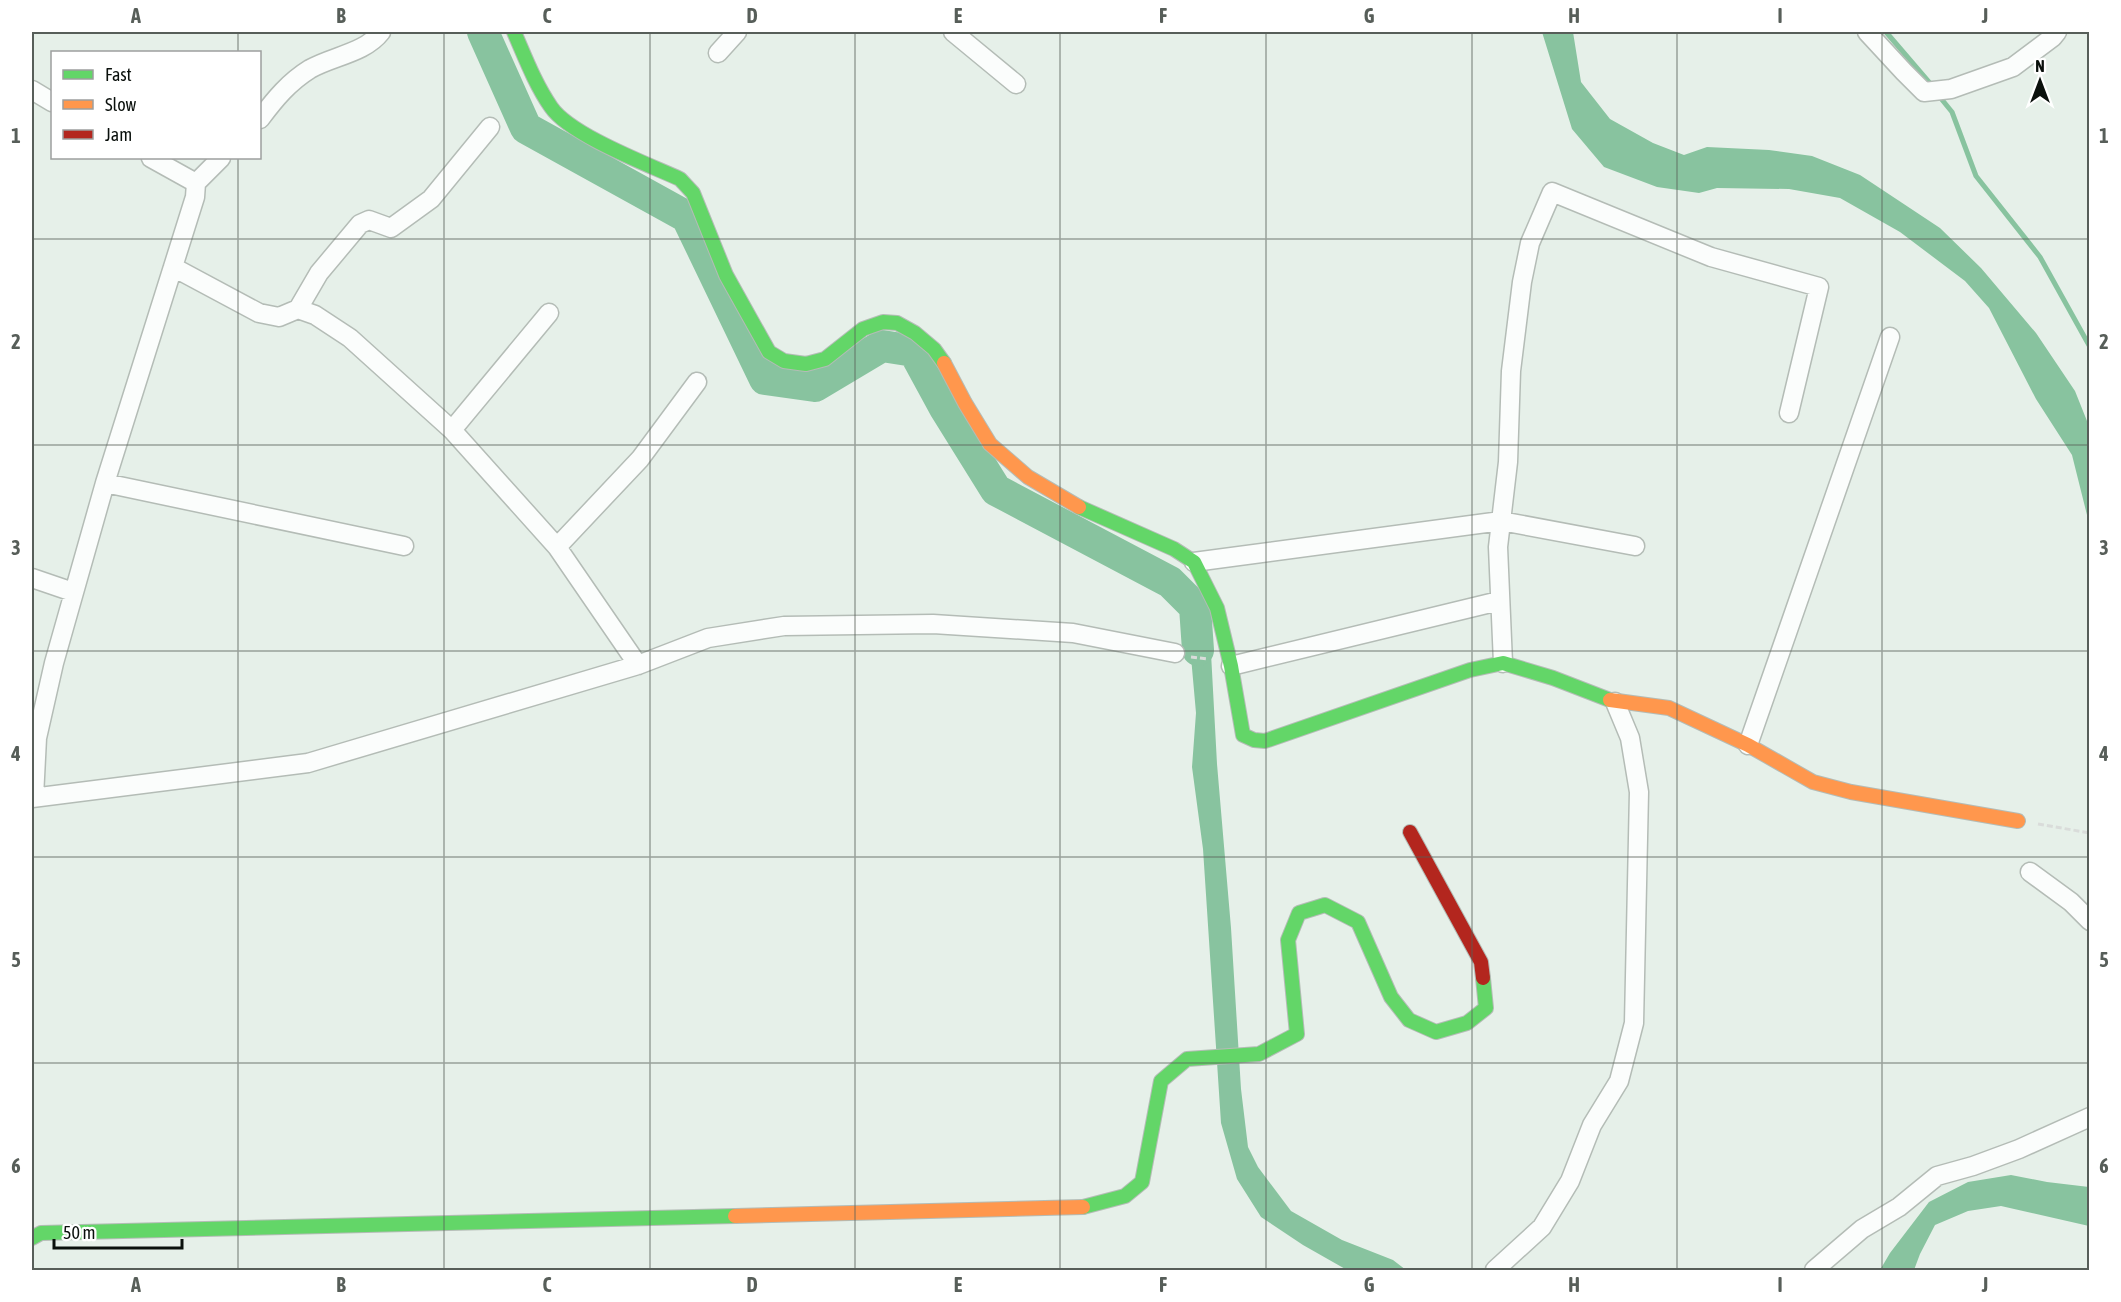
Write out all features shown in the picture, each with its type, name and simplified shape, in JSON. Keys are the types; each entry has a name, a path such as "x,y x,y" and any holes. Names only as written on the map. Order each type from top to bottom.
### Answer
{"street":[{"path":"261,117 285,87 312,68 372,42 381,32"},
{"path":"514,32 537,83 552,109 572,128 680,179 693,193 726,275 769,352 784,361 806,364 825,359 863,329 883,322 897,323 915,333 934,349 945,364 990,444 1028,477 1083,510 1174,549 1194,562 1217,608 1224,663 1243,735 1254,740 1265,741 1470,670 1503,663 1553,678 1615,702 1669,708 1748,745 1814,782 1851,792 2018,820"},
{"path":"718,53 736,32"},
{"path":"952,32 1016,84"},
{"path":"1867,32 1924,92 1951,89 2013,67 2057,32"},
{"path":"32,90 51,101"},
{"path":"173,267 259,313 279,317 298,309 319,273 360,224 369,220 391,228 431,199 490,128"},
{"path":"153,159 196,183"},
{"path":"220,159 196,183 195,197 73,592 37,738 33,798 308,763 638,665 708,638 795,626 933,624 1073,633 1181,655"},
{"path":"1503,663 1498,547 1508,462 1511,371 1522,282 1530,243 1552,192 1711,257 1819,287 1789,413"},
{"path":"298,309 315,315 350,338 452,430 557,547 638,665"},
{"path":"452,430 549,313"},
{"path":"1748,745 1890,337"},
{"path":"557,547 640,459 697,382"},
{"path":"105,483 404,546"},
{"path":"1194,562 1501,521 1635,546"},
{"path":"32,578 73,592"},
{"path":"1224,663 1499,601"},
{"path":"1495,1270 1542,1227 1570,1181 1592,1125 1619,1081 1634,1023 1639,792 1630,738 1615,702"},
{"path":"32,1238 40,1233 1087,1207 1125,1196 1142,1182 1161,1081 1186,1059 1259,1054 1297,1034 1288,940 1299,913 1325,905 1358,922 1391,998 1409,1020 1436,1032 1467,1023 1486,1008 1481,963 1410,832"},
{"path":"2030,872 2071,902 2090,921"},
{"path":"1814,1270 1862,1229 1899,1207 1937,1176 2019,1149 2090,1117"}],"path":[{"path":"1181,655 1224,663"},
{"path":"2018,820 2090,833"}],"shaded area":[{"path":"1542,32 1573,32 1581,82 1610,119 1653,143 1684,155 1707,147 1769,150 1812,156 1860,175 1940,228 1981,268 2036,333 2075,391 2089,426 2089,523 2072,455 2036,399 1989,308 1965,281 1900,232 1840,198 1789,189 1717,188 1699,193 1657,187 1604,167 1572,129"},
{"path":"1195,607 1206,619 1211,653 1241,1089 1248,1147 1258,1167 1291,1211 1342,1240 1393,1260 1406,1270 1347,1270 1303,1245 1261,1217 1237,1179 1221,1123 1203,849 1192,767 1196,713 1188,623"},
{"path":"2011,1175 2089,1187 2089,1226 2001,1206 1968,1211 1935,1225 1914,1270 1880,1270 1890,1253 1929,1202 1968,1182"}],"waterway":[{"path":"483,32 526,128 687,217 765,379 815,386 882,346 914,351 945,408 996,490 1170,582 1195,607 1198,650"},
{"path":"1886,32 1934,88"},
{"path":"1939,96 1952,112 1976,176 2040,257 2090,347"}],"traffic: fast":[{"path":"514,32 540,89 561,118 610,148 680,179 693,193 726,275 769,352 784,361 806,364 825,359 863,329 883,322 897,323 915,333 934,349 944,363"},
{"path":"1079,507 1174,549 1194,562 1217,608 1231,666 1243,735 1254,740 1265,741 1470,670 1503,663 1553,678 1610,700"},
{"path":"1083,1207 1125,1196 1142,1182 1161,1081 1187,1059 1259,1054 1297,1034 1288,940 1299,913 1325,905 1358,922 1391,997 1409,1020 1436,1032 1467,1023 1486,1008 1483,978"},
{"path":"32,1238 41,1233 735,1216"}],"traffic: slow":[{"path":"944,363 990,444 1028,477 1079,507"},
{"path":"1610,700 1669,708 1748,745 1813,782 1851,792 2018,821"},
{"path":"735,1216 1083,1207"}],"traffic: jam":[{"path":"1410,832 1481,962 1483,978"}]}
